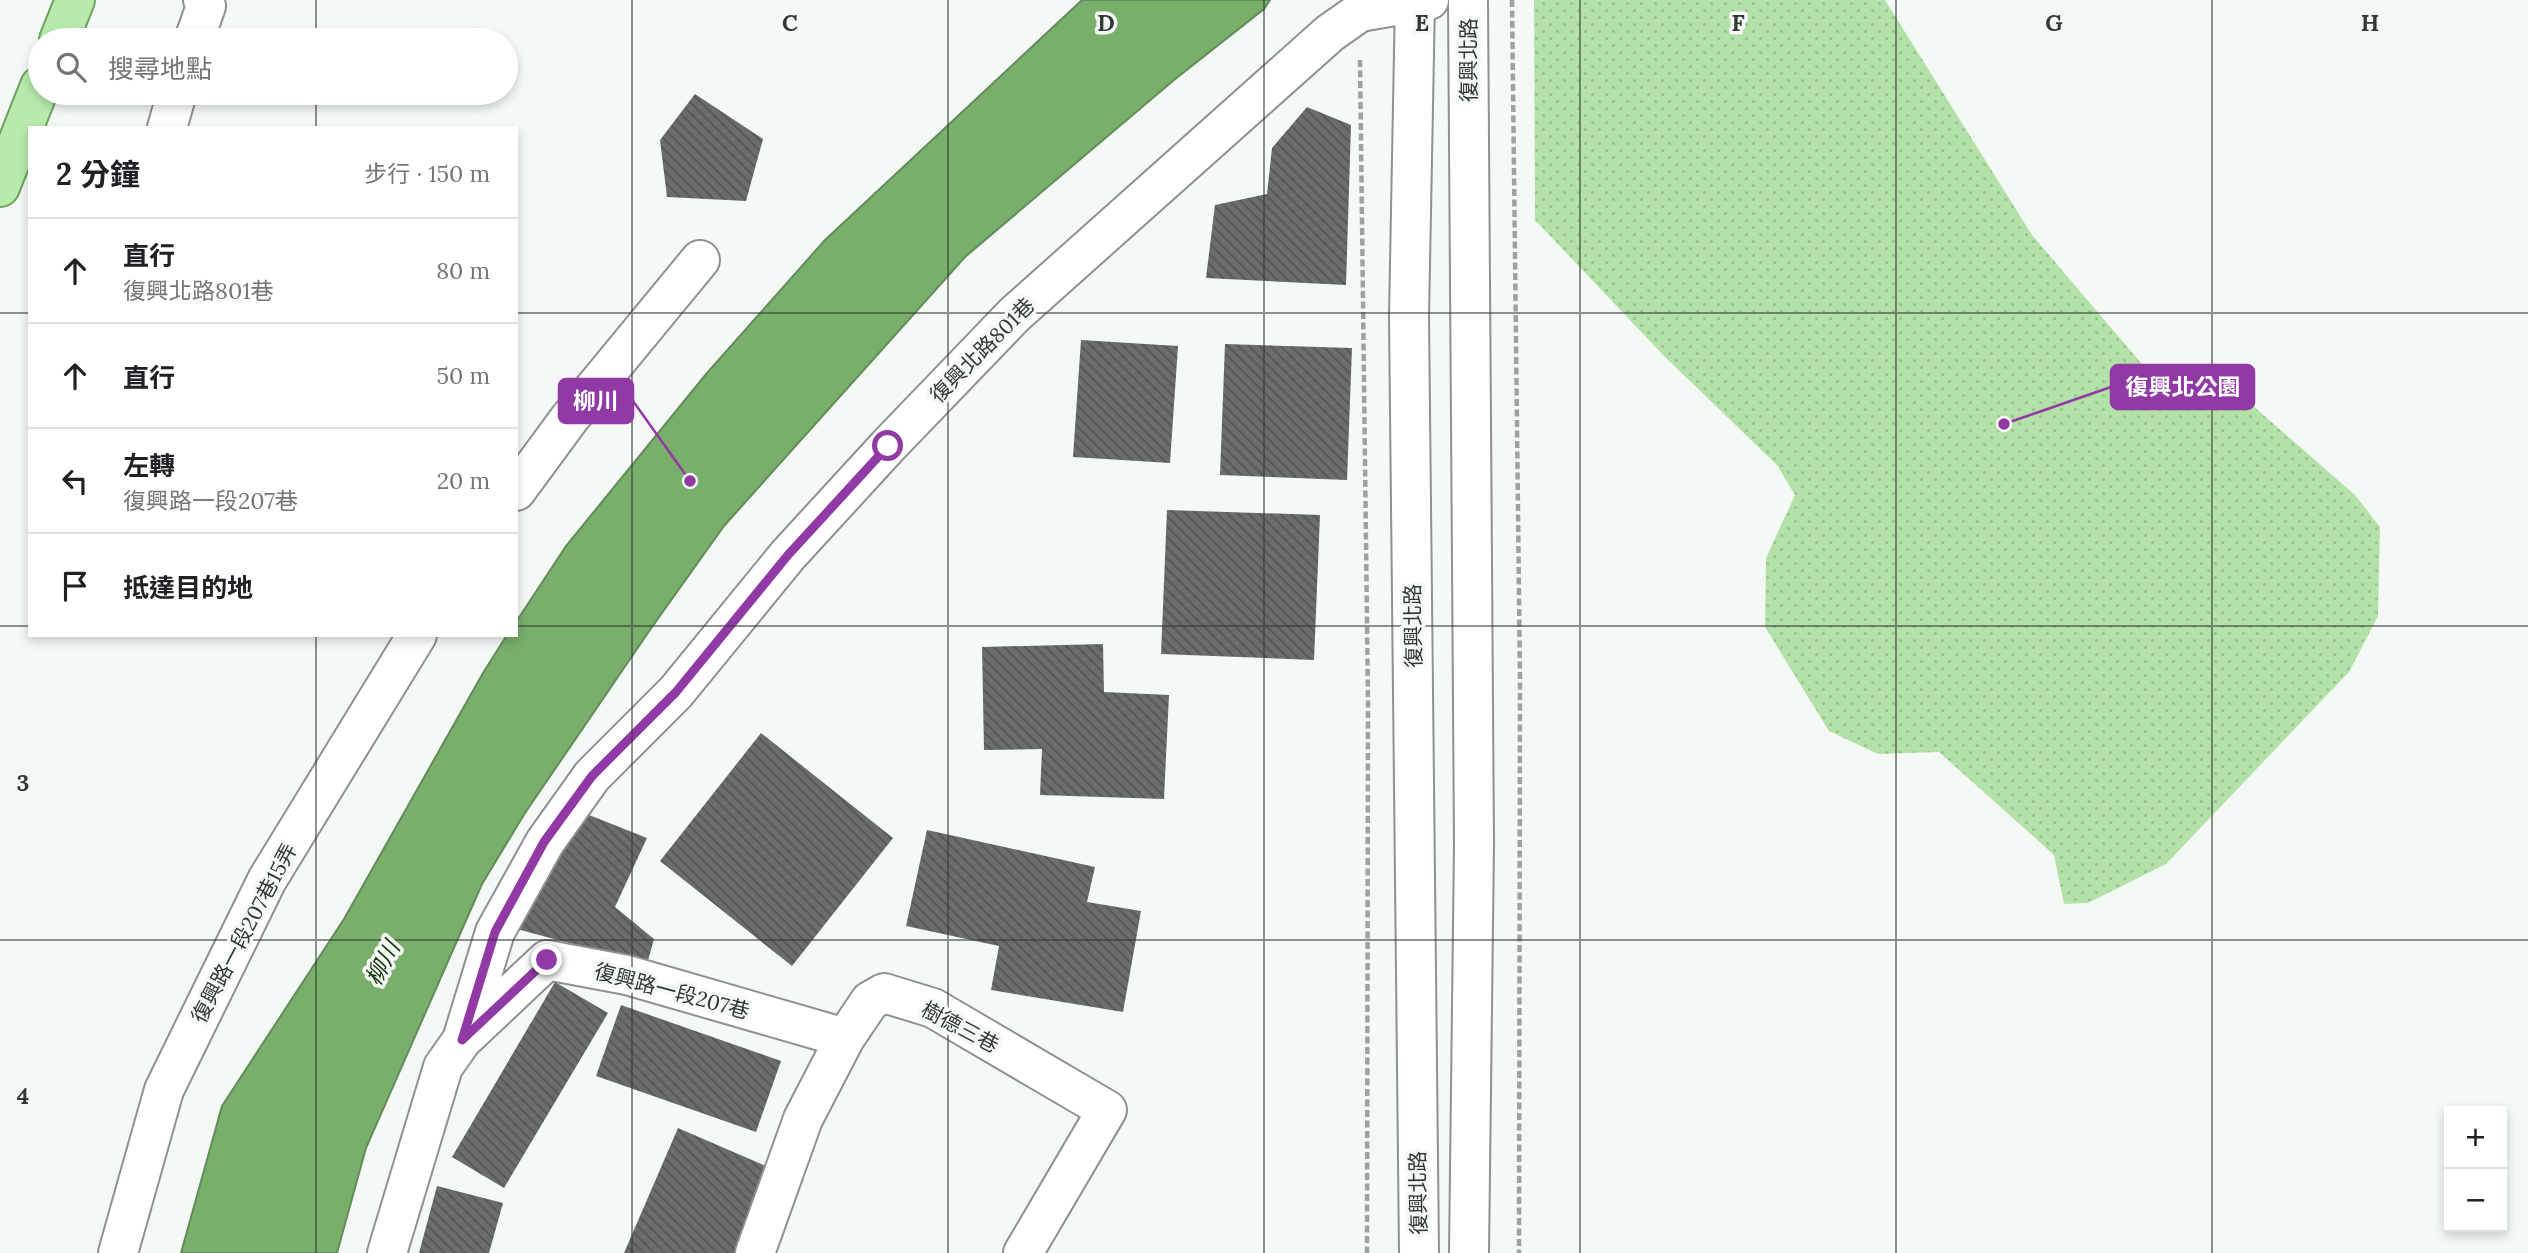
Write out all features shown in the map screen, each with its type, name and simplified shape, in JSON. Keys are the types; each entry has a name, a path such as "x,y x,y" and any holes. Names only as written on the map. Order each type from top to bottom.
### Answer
{"main road":[{"path":"64,28 75,0"},
{"path":"0,187 32,105"}],"street":[{"path":"198,28 206,6 204,0"},
{"name":"復興北路","path":"1468,0 1474,831 1469,1253"},
{"name":"復興北路","path":"1419,1253 1409,331 1420,1"},
{"name":"復興北路801巷","path":"462,1040 495,932 544,842 592,776 676,692 788,555 888,446 1014,315 1330,33 1360,12 1420,1"},
{"path":"168,126 174,105"},
{"path":"518,488 569,419 700,260"},
{"name":"復興路一段207巷15弄","path":"118,1253 164,1090 267,880 417,637"},
{"name":"復興路一段207巷","path":"387,1253 443,1067 462,1040 547,960 627,975 845,1038"},
{"name":"樹德三巷","path":"755,1253 803,1119 845,1038 870,1001 884,993 933,1008 1107,1110 1023,1253"}],"path":[{"path":"1512,0 1520,680 1519,1253"},
{"path":"1360,12 1368,701 1367,1253"}],"shaded area":[{"path":"1534,0 1885,0 2032,235 2158,383 2227,383 2355,495 2380,527 2378,616 2349,672 2166,864 2088,903 2064,904 2054,855 1939,752 1878,754 1829,731 1765,627 1766,558 1795,495 1777,465 1664,356 1535,220"}],"water":[{"path":"1082,0 1270,0 1264,9 1174,80 965,257 724,526 525,813 482,884 366,1148 337,1253 181,1253 222,1106 344,919 506,637 518,637 518,619 566,546 707,373 825,240"}],"building":[{"path":"695,94 763,139 746,201 667,197 660,140"},
{"path":"1307,107 1351,125 1346,285 1206,278 1215,205 1267,194 1272,148"},
{"path":"1081,340 1178,346 1170,463 1073,457"},
{"path":"1225,344 1352,348 1347,480 1220,475"},
{"path":"1167,510 1320,515 1314,660 1161,654"},
{"path":"1103,644 1104,692 1169,695 1164,799 1040,795 1042,749 984,750 982,647"},
{"path":"761,733 893,838 792,966 660,861"},
{"path":"579,811 647,838 615,907 654,939 647,964 513,928"},
{"path":"927,830 1095,867 1087,902 1141,911 1123,1012 991,990 999,946 906,926"},
{"path":"555,982 608,1013 504,1188 452,1157"},
{"path":"621,1005 781,1061 756,1132 596,1076"},
{"path":"678,1128 777,1171 742,1253 624,1253"},
{"path":"437,1186 503,1203 489,1253 419,1253"}],"place":[{"name":"復興北公園","path":"2004,424"},
{"name":"柳川","path":"690,481"}],"route":[{"path":"547,960 462,1040 495,932 544,842 592,776 676,692 788,555 888,446"}]}
